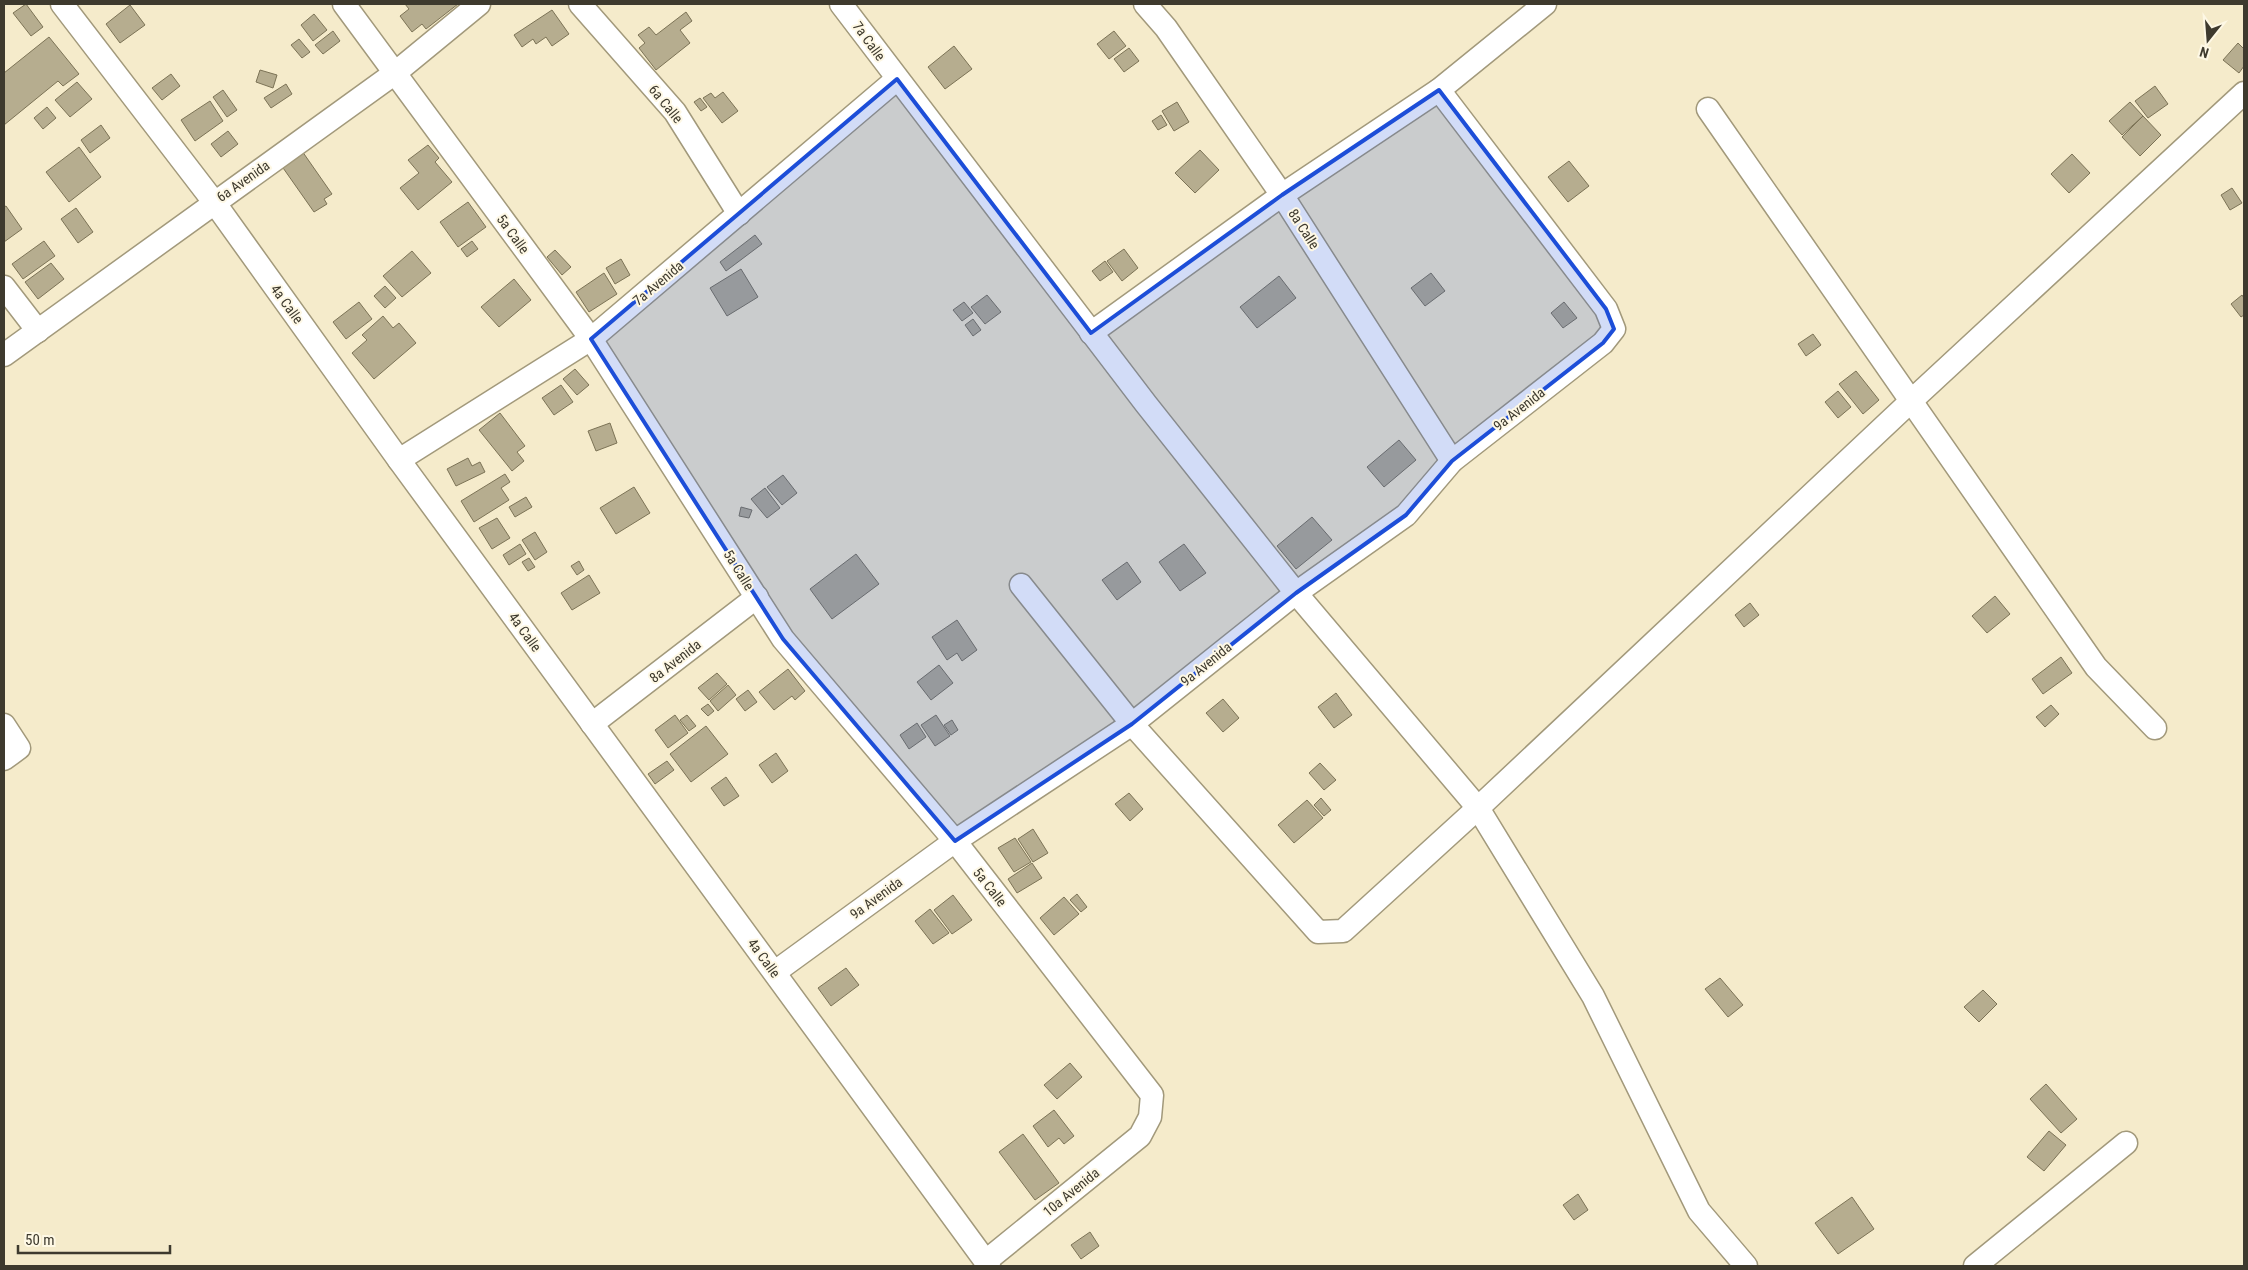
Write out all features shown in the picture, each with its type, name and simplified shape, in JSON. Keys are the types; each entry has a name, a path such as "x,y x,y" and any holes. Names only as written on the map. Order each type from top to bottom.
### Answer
{"street":[{"name":"4a Calle","path":"62,4 214,202 399,460 987,1264"},
{"name":"5a Calle","path":"344,4 591,339 784,639 955,841 1152,1095 1150,1117"},
{"name":"6a Avenida","path":"4,355 395,73 479,4"},
{"name":"6a Calle","path":"580,4 674,112 739,214"},
{"name":"7a Calle","path":"841,4 1091,332 1296,593 1478,808 1594,996 1699,1211 1746,1266"},
{"name":"8a Calle","path":"1145,4 1166,28 1282,195 1452,461"},
{"path":"1091,332 1282,195 1439,90 1545,4"},
{"name":"7a Avenida","path":"399,460 591,339 897,79"},
{"name":"9a Avenida","path":"775,972 955,841 1132,724 1296,593 1406,515 1452,461 1603,344 1614,330 1606,308 1439,90"},
{"path":"1021,585 1132,724 1318,932 1343,931 1478,808 1910,402 2244,93"},
{"path":"1708,109 1910,402 2096,666 2155,728"},
{"path":"4,287 38,331"},
{"name":"8a Avenida","path":"592,724 757,598"},
{"path":"4,725 11,754"},
{"name":"10a Avenida","path":"987,1264 1140,1136 1150,1117"},
{"path":"1975,1266 2126,1143"}],"highlighted area":[{"path":"897,79 1091,333 1282,195 1439,90 1606,309 1614,329 1603,343 1452,461 1406,515 1296,593 1132,724 955,841 783,639 591,339"}],"building":[{"path":"26,4 43,27 31,36 13,13"},
{"path":"405,4 458,4 426,29 422,24 412,32 400,16 409,9"},
{"path":"130,5 145,25 120,43 106,24"},
{"path":"552,10 569,34 552,46 546,37 536,44 533,39 522,47 514,35"},
{"path":"686,12 692,21 680,30 690,43 656,70 639,48 645,43 638,35 649,27 656,35"},
{"path":"314,14 327,30 313,41 301,25"},
{"path":"333,31 340,41 323,54 315,45"},
{"path":"1114,31 1126,46 1109,59 1097,44"},
{"path":"49,37 79,74 63,86 58,81 4,125 4,73"},
{"path":"299,39 310,52 302,58 291,45"},
{"path":"2238,43 2244,49 2244,66 2239,73 2223,60"},
{"path":"954,46 972,69 945,89 928,67"},
{"path":"1129,48 1139,61 1124,72 1114,59"},
{"path":"260,70 277,75 273,88 256,82"},
{"path":"171,74 180,86 162,100 152,88"},
{"path":"77,82 92,99 70,117 55,100"},
{"path":"286,84 292,94 271,108 264,98"},
{"path":"2155,86 2168,104 2148,118 2135,101"},
{"path":"223,90 237,110 227,117 213,97"},
{"path":"723,92 738,111 722,123 703,98 711,93 715,98"},
{"path":"700,98 707,107 701,111 694,102"},
{"path":"210,101 223,121 195,141 181,120"},
{"path":"1177,102 1189,122 1174,131 1162,111"},
{"path":"2130,102 2143,116 2122,135 2109,121"},
{"path":"47,107 56,118 43,129 34,118"},
{"path":"1161,115 1167,125 1158,130 1152,121"},
{"path":"2143,116 2161,135 2140,156 2122,137"},
{"path":"101,125 110,138 90,153 81,140"},
{"path":"228,131 238,144 221,157 211,144"},
{"path":"428,145 439,158 435,162 452,182 418,210 400,188 419,173 408,160"},
{"path":"79,147 101,177 69,202 46,172"},
{"path":"1200,150 1219,170 1195,193 1175,173"},
{"path":"302,151 332,194 324,199 327,204 314,212 281,165"},
{"path":"2072,154 2090,173 2069,193 2051,174"},
{"path":"1569,161 1589,186 1568,202 1548,177"},
{"path":"2232,188 2242,203 2230,210 2221,195"},
{"path":"468,202 486,227 458,247 440,222"},
{"path":"6,206 22,229 4,242 4,207"},
{"path":"76,208 93,232 78,243 61,219"},
{"path":"755,235 762,244 726,271 720,262"},
{"path":"44,241 55,256 23,279 12,264"},
{"path":"472,241 478,249 467,257 461,249"},
{"path":"1124,249 1138,268 1122,281 1107,261"},
{"path":"555,250 571,267 562,275 547,257"},
{"path":"412,251 431,273 402,297 383,276"},
{"path":"621,259 630,275 615,284 606,268"},
{"path":"1105,261 1113,272 1100,281 1092,271"},
{"path":"51,263 64,279 38,299 25,282"},
{"path":"741,269 758,297 727,316 710,288"},
{"path":"604,273 617,294 589,312 576,292"},
{"path":"1431,273 1445,291 1425,306 1411,288"},
{"path":"1279,276 1296,298 1257,328 1240,307"},
{"path":"514,279 531,300 499,327 481,307"},
{"path":"385,286 396,298 385,308 374,296"},
{"path":"987,295 1001,312 985,324 971,307"},
{"path":"2242,295 2244,298 2244,315 2241,317 2231,304"},
{"path":"359,302 372,319 346,339 333,322"},
{"path":"964,302 973,313 962,321 953,310"},
{"path":"1564,302 1577,318 1563,328 1551,313"},
{"path":"383,316 393,328 399,323 416,343 374,379 352,353 367,340 362,335"},
{"path":"973,319 981,330 973,336 965,325"},
{"path":"1813,334 1821,345 1806,356 1798,344"},
{"path":"575,369 589,385 577,395 563,379"},
{"path":"1856,371 1879,400 1863,414 1839,384"},
{"path":"561,385 573,402 554,415 542,398"},
{"path":"1838,391 1851,407 1838,418 1825,402"},
{"path":"500,413 525,446 517,452 524,461 512,471 479,430"},
{"path":"610,423 617,443 596,451 588,431"},
{"path":"1399,440 1416,460 1384,487 1367,467"},
{"path":"468,458 472,466 480,462 485,472 456,486 447,469"},
{"path":"505,474 510,482 501,488 509,500 474,522 461,501"},
{"path":"783,475 797,493 782,505 767,487"},
{"path":"634,487 650,513 616,534 600,508"},
{"path":"765,488 780,508 767,518 751,499"},
{"path":"526,497 532,507 515,517 509,507"},
{"path":"741,507 752,510 749,518 739,516"},
{"path":"1312,517 1332,540 1296,569 1277,546"},
{"path":"497,518 510,538 492,549 479,528"},
{"path":"535,532 547,552 535,560 522,540"},
{"path":"520,544 526,554 509,565 503,555"},
{"path":"1184,544 1206,573 1180,591 1159,562"},
{"path":"856,554 879,584 832,619 810,589"},
{"path":"529,558 535,567 528,571 522,562"},
{"path":"579,561 584,570 577,575 571,566"},
{"path":"1127,562 1141,582 1117,600 1102,580"},
{"path":"589,575 600,593 572,610 561,593"},
{"path":"1995,596 2010,614 1987,633 1972,616"},
{"path":"1750,603 1759,615 1744,627 1735,615"},
{"path":"957,620 977,650 962,661 957,653 947,660 932,637"},
{"path":"2061,657 2072,673 2043,694 2032,679"},
{"path":"939,665 953,683 931,700 917,682"},
{"path":"788,669 805,691 795,700 792,696 774,710 759,692"},
{"path":"717,673 727,684 709,700 698,688"},
{"path":"728,685 736,695 718,711 710,701"},
{"path":"748,690 757,702 745,711 736,699"},
{"path":"1336,693 1352,715 1334,728 1318,707"},
{"path":"1223,699 1239,718 1223,732 1206,713"},
{"path":"708,704 714,711 708,716 701,709"},
{"path":"2051,705 2059,714 2045,727 2036,717"},
{"path":"675,715 688,733 668,748 655,730"},
{"path":"687,715 696,726 689,731 680,720"},
{"path":"936,715 950,736 935,746 921,725"},
{"path":"952,720 958,730 951,735 944,725"},
{"path":"917,723 926,737 909,749 900,735"},
{"path":"706,726 728,754 691,782 670,754"},
{"path":"776,753 788,771 772,783 759,765"},
{"path":"667,761 674,770 655,784 648,774"},
{"path":"1320,763 1336,780 1324,790 1309,773"},
{"path":"726,777 739,796 724,806 711,788"},
{"path":"1129,793 1143,809 1130,821 1115,804"},
{"path":"1321,798 1331,810 1324,816 1314,805"},
{"path":"1307,800 1323,818 1294,843 1278,825"},
{"path":"1033,829 1048,853 1033,862 1018,839"},
{"path":"1015,838 1031,862 1014,872 998,848"},
{"path":"1032,863 1042,878 1017,893 1008,879"},
{"path":"1077,894 1087,907 1081,912 1070,900"},
{"path":"953,895 972,920 952,934 934,910"},
{"path":"1064,897 1079,914 1054,935 1040,918"},
{"path":"930,909 949,933 933,944 915,921"},
{"path":"846,968 859,985 831,1006 818,988"},
{"path":"1720,978 1743,1005 1728,1017 1705,989"},
{"path":"1983,990 1997,1004 1979,1022 1964,1007"},
{"path":"1070,1063 1082,1077 1057,1099 1044,1085"},
{"path":"2046,1084 2077,1119 2061,1133 2030,1099"},
{"path":"1054,1110 1074,1136 1064,1144 1059,1138 1048,1147 1033,1126"},
{"path":"2049,1131 2066,1145 2044,1171 2027,1157"},
{"path":"1023,1134 1059,1183 1035,1200 999,1152"},
{"path":"1578,1194 1588,1210 1574,1220 1563,1205"},
{"path":"1852,1197 1874,1229 1838,1254 1815,1223"},
{"path":"1090,1232 1099,1246 1081,1259 1071,1245"}]}
